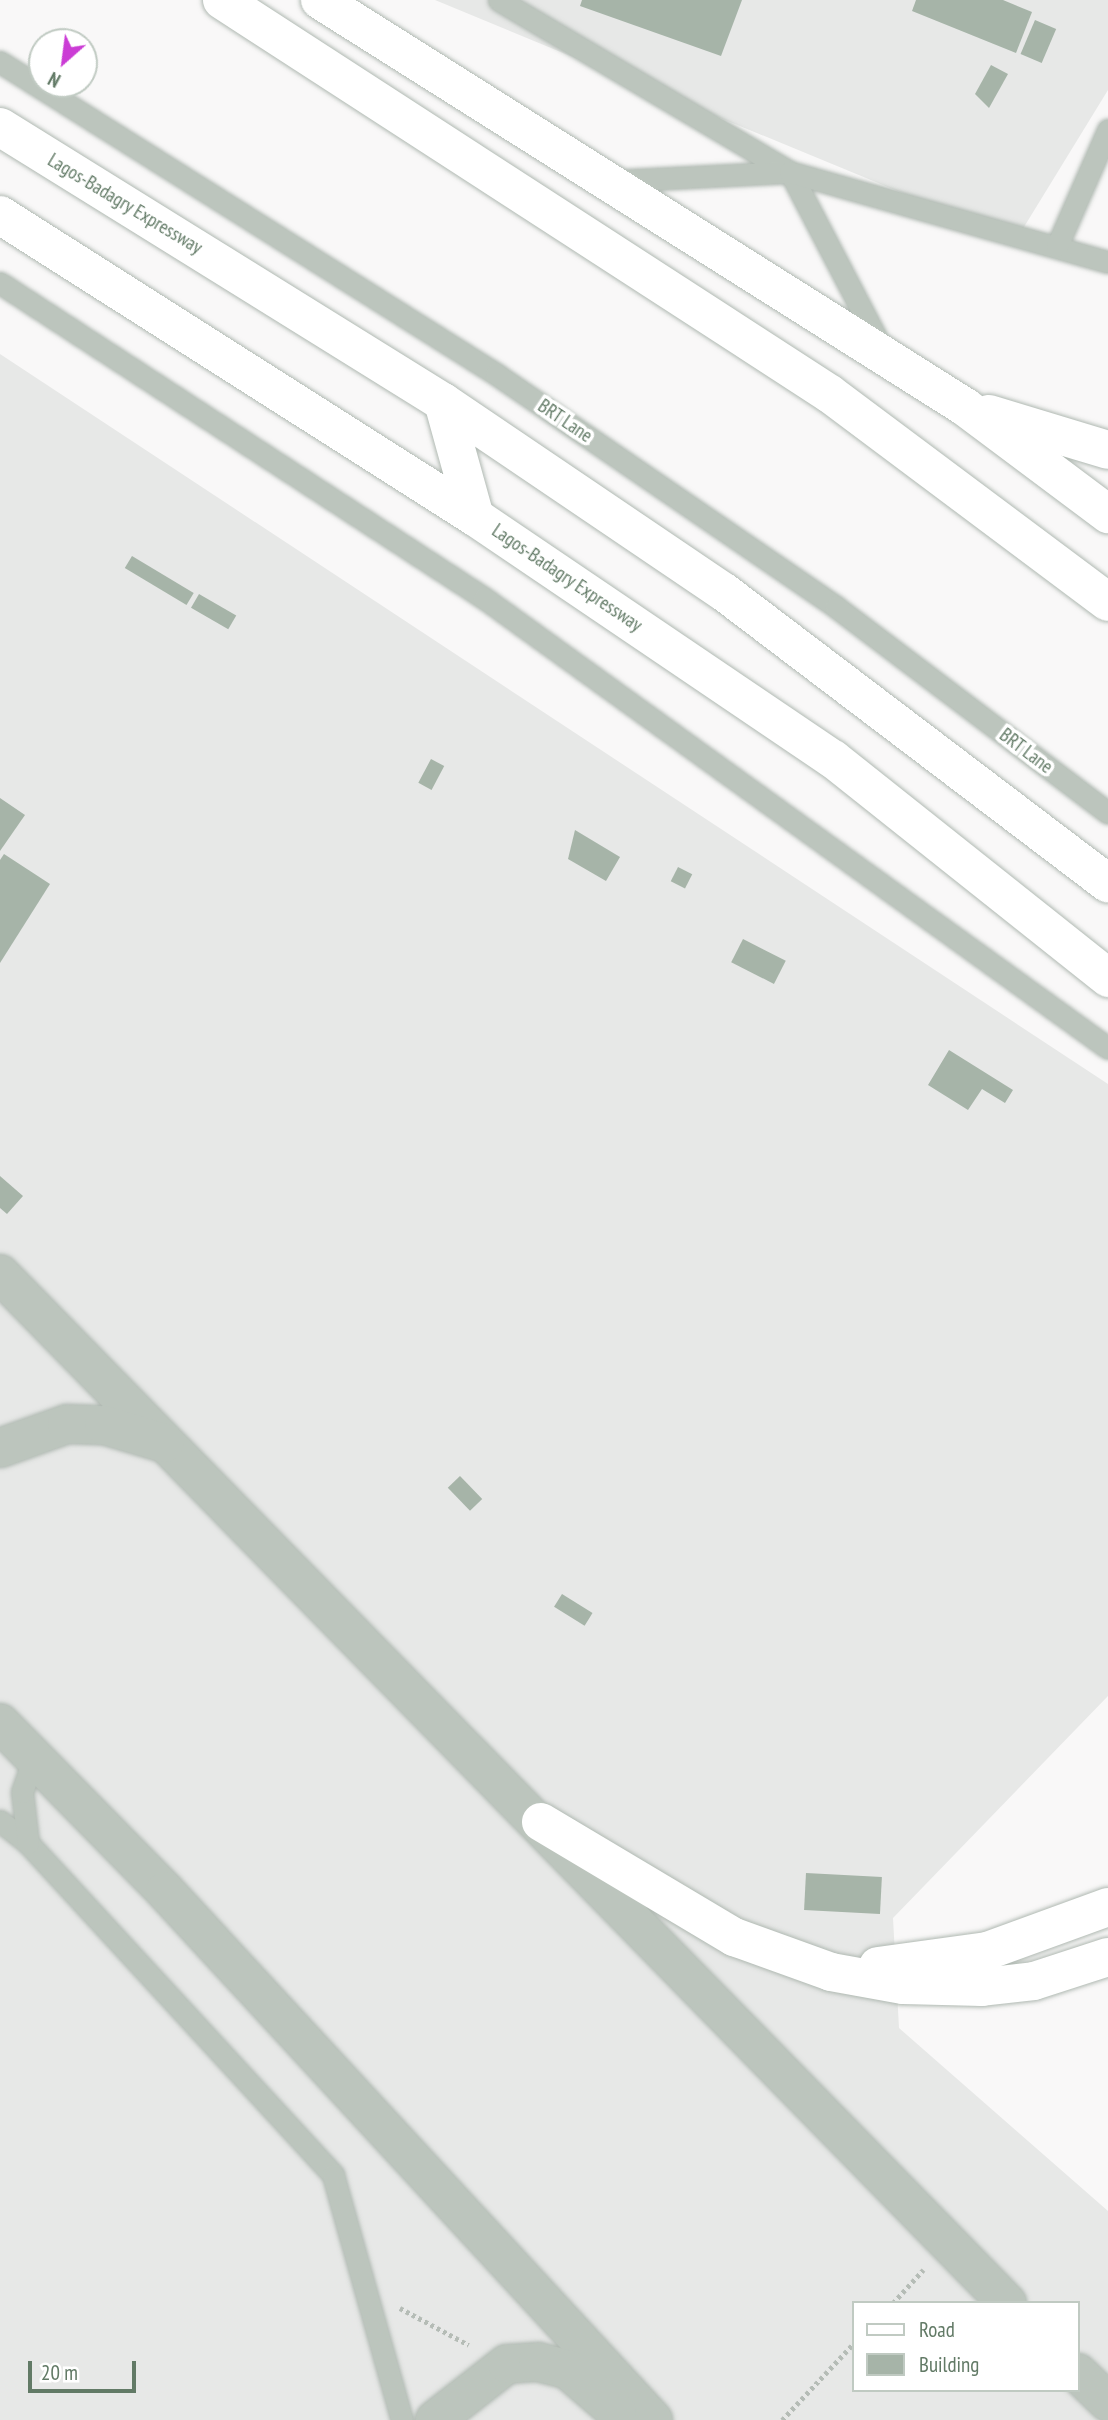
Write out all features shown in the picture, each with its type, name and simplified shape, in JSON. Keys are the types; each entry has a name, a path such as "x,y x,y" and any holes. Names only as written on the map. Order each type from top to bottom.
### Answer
{"main road":[{"path":"222,0 830,394 1108,602"},
{"path":"320,0 965,407 1108,514"},
{"name":"Lagos-Badagry Expressway","path":"0,127 443,402 724,592 1108,883"},
{"name":"Lagos-Badagry Expressway","path":"0,215 475,517 833,759 1108,978"},
{"path":"443,402 475,517"},
{"path":"965,407 1108,450"},
{"path":"541,1822 734,1937 831,1972 903,1985 982,1987 1034,1981 1108,1957"},
{"path":"831,1972 987,1951 1108,1907"}],"street":[{"path":"0,1274 541,1822 947,2245 1005,2301"},
{"path":"0,1448 67,1424 104,1425 166,1444"},
{"path":"0,1723 33,1760 165,1891 653,2420"},
{"path":"435,2420 472,2386 507,2364 538,2362 567,2369 626,2420"},
{"path":"1080,2375 1108,2402"}],"lane":[{"path":"209,0 813,397 1108,616"},
{"path":"499,0 790,172 1108,262"},
{"name":"BRT Lane","path":"0,62 496,374 836,607 1108,813"},
{"path":"1057,246 1108,130"},
{"path":"606,181 790,172"},
{"path":"790,172 887,358"},
{"path":"0,283 484,598 1108,1048"},
{"path":"28,1843 22,1792 33,1760"},
{"path":"0,1821 28,1843 313,2148 332,2175 368,2291 402,2420"}],"path":[{"path":"894,2301 947,2245"},
{"path":"368,2291 507,2364"},
{"path":"782,2420 852,2345"}],"shaded area":[{"path":"435,0 1108,0 1108,90 1016,240"},
{"path":"0,354 1108,1084 1108,1696 893,1918 899,2028 1108,2211 1108,2420 0,2420"}],"building":[{"path":"582,0 742,0 721,56 580,6"},
{"path":"916,0 1003,0 1032,12 1016,53 912,11"},
{"path":"1035,20 1056,29 1042,63 1021,54"},
{"path":"991,65 1008,74 989,108 975,94"},
{"path":"132,556 194,593 187,605 125,568"},
{"path":"199,594 236,616 228,629 191,608"},
{"path":"431,759 444,766 432,790 418,783"},
{"path":"0,798 25,815 0,851"},
{"path":"575,830 620,857 606,881 568,859"},
{"path":"4,854 50,884 0,963 0,860"},
{"path":"678,867 692,874 685,889 671,881"},
{"path":"743,939 786,961 774,984 731,962"},
{"path":"949,1050 1013,1090 1005,1103 982,1089 968,1110 928,1085"},
{"path":"0,1176 23,1196 7,1214 0,1208"},
{"path":"460,1476 482,1499 470,1511 448,1488"},
{"path":"562,1594 593,1613 585,1626 554,1607"},
{"path":"806,1873 882,1877 880,1914 804,1910"}]}
